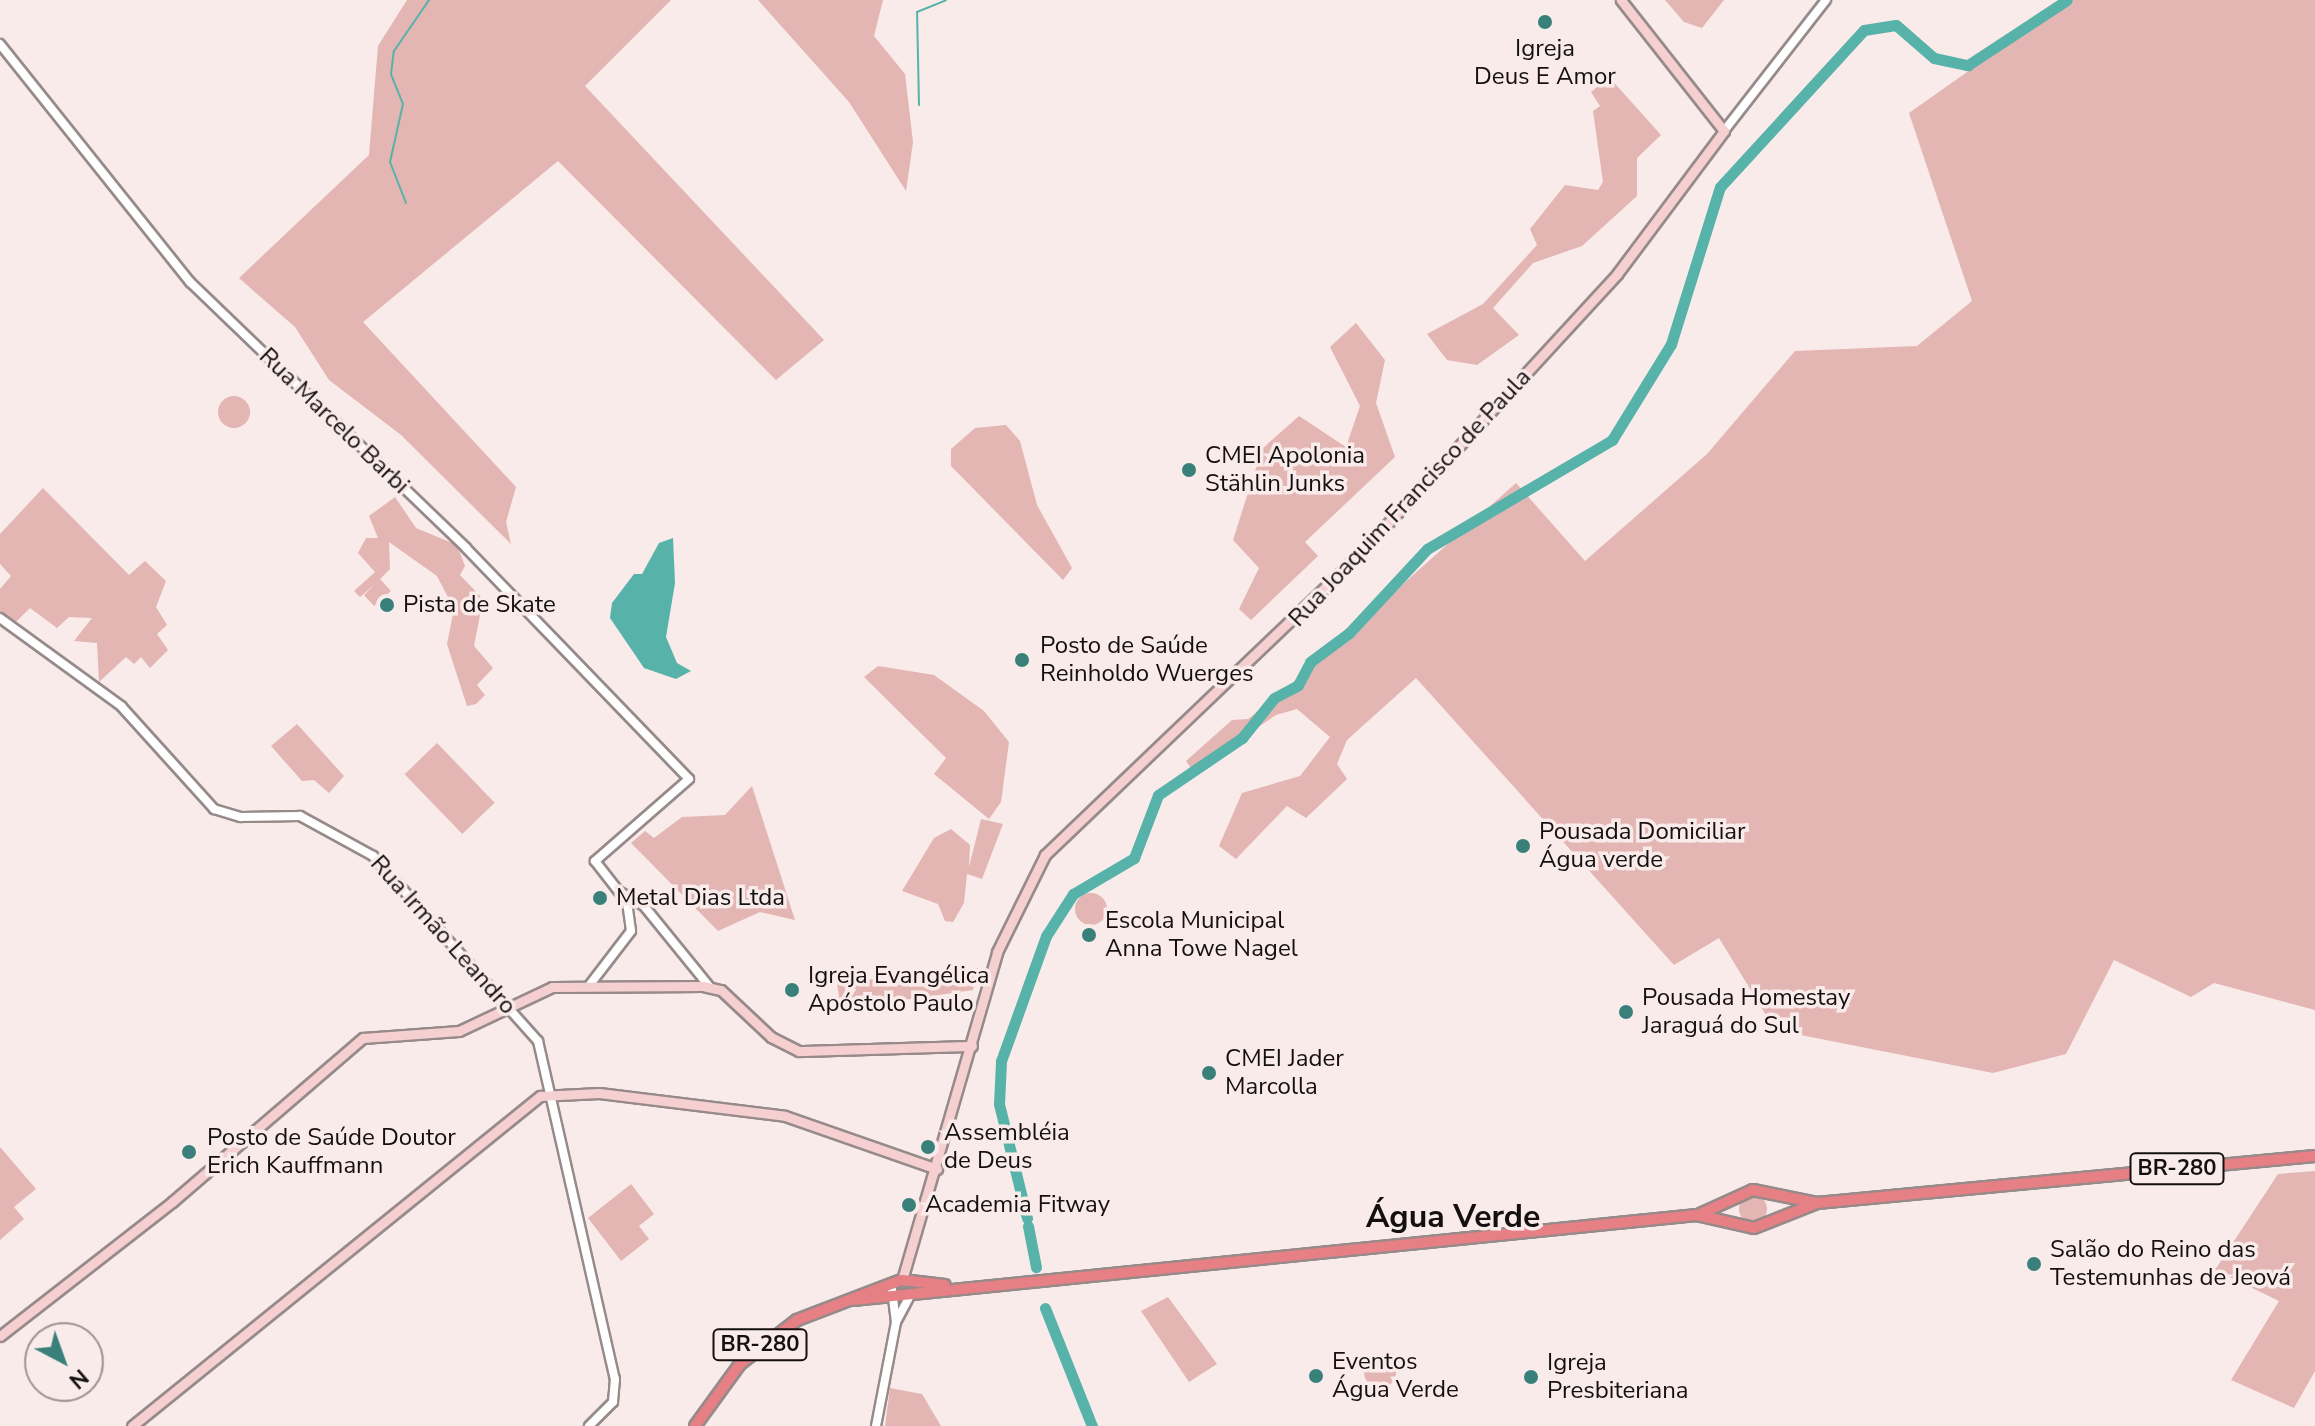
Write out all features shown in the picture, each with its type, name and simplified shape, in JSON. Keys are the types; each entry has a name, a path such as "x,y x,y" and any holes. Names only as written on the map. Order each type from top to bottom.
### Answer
{"highway":[{"name":"BR-280","path":"1698,1215 1740,1196 1766,1195 1817,1203 2315,1156"},
{"path":"1766,1195 1771,1205 1766,1223"},
{"path":"1740,1196 1734,1211 1743,1225"},
{"name":"BR-280","path":"695,1426 731,1373 766,1340 853,1300 947,1285 1698,1215 1743,1225 1766,1223 1817,1203"},
{"name":"BR-280","path":"853,1300 870,1301 903,1291"}],"main road":[{"path":"1621,0 1724,131"},
{"name":"Rua Joaquim Francisco de Paula","path":"903,1291 1002,937 1045,855 1357,557 1617,274 1724,131"},
{"path":"0,1336 172,1202 357,1042 459,1031 552,987 709,986 799,1051 972,1046"},
{"path":"944,1048 959,1055 965,1070"},
{"path":"132,1426 534,1099 550,1094 666,1099 785,1116 937,1169"},
{"name":"Rua Joaquim Francisco de Paula","path":"903,1291 912,1259"}],"street":[{"name":"Rua Joaquim Francisco de Paula","path":"1724,131 1826,0"},
{"name":"Rua Marcelo Barbi","path":"0,44 190,282 466,548 689,779 595,861 619,892"},
{"name":"Rua Irmão Leandro","path":"0,618 121,706 214,809 241,817 296,815 363,848 508,1006 542,1049 615,1379 610,1406 589,1426"},
{"path":"619,892 639,902 709,986"},
{"path":"588,987 629,938 629,908 619,892"},
{"path":"629,908 639,902"},
{"name":"Rua Joaquim Francisco de Paula","path":"876,1426 903,1291"},
{"name":"Rua Joaquim Francisco de Paula","path":"896,1322 903,1291"}],"shaded area":[{"path":"407,0 671,0 585,86 824,340 776,380 558,161 363,322 516,487 506,522 511,544 401,435 329,380 295,327 239,278 369,155 378,46"},
{"path":"758,0 883,0 874,36 905,74 913,142 906,191 849,102"},
{"path":"1665,0 1724,0 1702,28 1684,22"},
{"path":"2069,0 2315,0 2315,1010 2214,983 2191,997 2114,960 2066,1054 1993,1073 1775,1030 1719,938 1674,965 1416,678 1347,740 1337,764 1347,779 1306,818 1287,806 1236,859 1219,846 1242,793 1300,776 1330,737 1297,709 1276,715 1193,771 1186,761 1232,720 1248,719 1289,686 1516,483 1585,561 1707,454 1795,351 1917,346 1972,301 1909,113"},
{"path":"1609,77 1661,135 1637,158 1637,196 1582,246 1533,263 1493,308 1519,335 1477,365 1447,360 1427,334 1483,304 1537,245 1530,229 1565,185 1598,190 1603,182 1593,111 1600,106 1591,92"},
{"path":"1356,323 1385,360 1376,403 1395,457 1305,542 1318,556 1251,620 1239,609 1259,568 1233,540 1262,449 1299,416 1346,447 1360,406 1330,347"},
{"path":"234,396 245,401 250,412 245,423 234,428 223,423 218,412 223,401"},
{"path":"1006,425 1020,441 1037,505 1072,568 1063,580 951,466 951,449 975,428"},
{"path":"43,488 129,575 145,561 166,581 156,607 167,625 157,634 168,650 150,668 141,657 134,664 126,657 99,682 97,643 74,641 92,618 69,617 57,628 30,608 14,624 0,611 0,589 11,576 0,564 0,534"},
{"path":"395,497 416,528 457,545 465,566 460,575 483,599 474,646 493,668 477,685 485,695 476,704 467,706 447,644 454,609 437,576 389,542 390,569 380,579 391,591 374,606 364,595 375,584 360,597 354,591 375,572 358,553 366,538 378,538 369,516"},
{"path":"878,666 934,675 984,711 1009,742 1001,802 989,819 934,774 946,758 864,677"},
{"path":"297,724 344,776 329,793 314,780 302,781 271,746"},
{"path":"437,743 495,803 462,834 405,774"},
{"path":"752,786 795,920 760,912 718,931 631,843 645,831 654,838 682,817 725,815"},
{"path":"981,819 1003,824 982,879 967,874 964,903 953,922 945,921 938,904 902,891 934,838 951,829 970,845 969,867"},
{"path":"1091,893 1103,897 1107,909 1103,921 1091,925 1079,921 1075,909 1079,897"},
{"path":"978,968 973,990 841,1009 837,983"},
{"path":"0,1147 36,1189 14,1207 24,1219 0,1240"},
{"path":"2315,1171 2315,1371 2294,1408 2231,1380 2279,1301 2215,1270 2278,1174"},
{"path":"631,1184 654,1214 639,1226 649,1239 621,1261 588,1218"},
{"path":"1753,1195 1763,1199 1767,1209 1763,1219 1753,1223 1743,1219 1739,1209 1743,1199"},
{"path":"1168,1297 1217,1364 1189,1382 1141,1311"},
{"path":"1380,1356 1391,1361 1396,1372 1391,1383 1380,1388 1369,1383 1364,1372 1369,1361"},
{"path":"890,1388 922,1394 941,1426 885,1426"}],"water":[{"path":"673,538 675,583 666,637 677,663 691,671 676,679 644,668 610,618 612,603 634,574 642,574 659,543"}],"waterway":[{"path":"406,203 390,162 403,104 391,74 394,51 429,0"},
{"path":"919,105 917,12 946,0"},
{"path":"1027,1218 999,1104 1001,1061 1046,936 1073,894 1134,858 1158,795 1242,738 1274,698 1298,685 1310,662 1349,633 1427,549 1612,440 1671,344 1720,187 1864,30 1896,25 1934,58 1968,65 2067,0"},
{"path":"1028,1226 1036,1267"},
{"path":"1045,1308 1092,1426"}],"place":[{"name":"Igreja Deus E Amor","path":"1545,22"},
{"name":"CMEI Apolonia Stählin Junks","path":"1189,470"},
{"name":"Pista de Skate","path":"387,605"},
{"name":"Posto de Saúde Reinholdo Wuerges","path":"1022,660"},
{"name":"Pousada Domiciliar Água verde","path":"1523,846"},
{"name":"Metal Dias Ltda","path":"600,898"},
{"name":"Escola Municipal Anna Towe Nagel","path":"1089,935"},
{"name":"Igreja Evangélica Apóstolo Paulo","path":"792,990"},
{"name":"Pousada Homestay Jaraguá do Sul","path":"1626,1012"},
{"name":"CMEI Jader Marcolla","path":"1209,1073"},
{"name":"Assembléia de Deus","path":"928,1147"},
{"name":"Posto de Saúde Doutor Erich Kauffmann","path":"189,1152"},
{"name":"Academia Fitway","path":"909,1205"},
{"name":"Salão do Reino das Testemunhas de Jeová","path":"2034,1264"},
{"name":"Eventos Água Verde","path":"1316,1376"},
{"name":"Igreja Presbiteriana","path":"1531,1377"}],"district":[{"name":"Água Verde","path":"1453,1217"}]}
